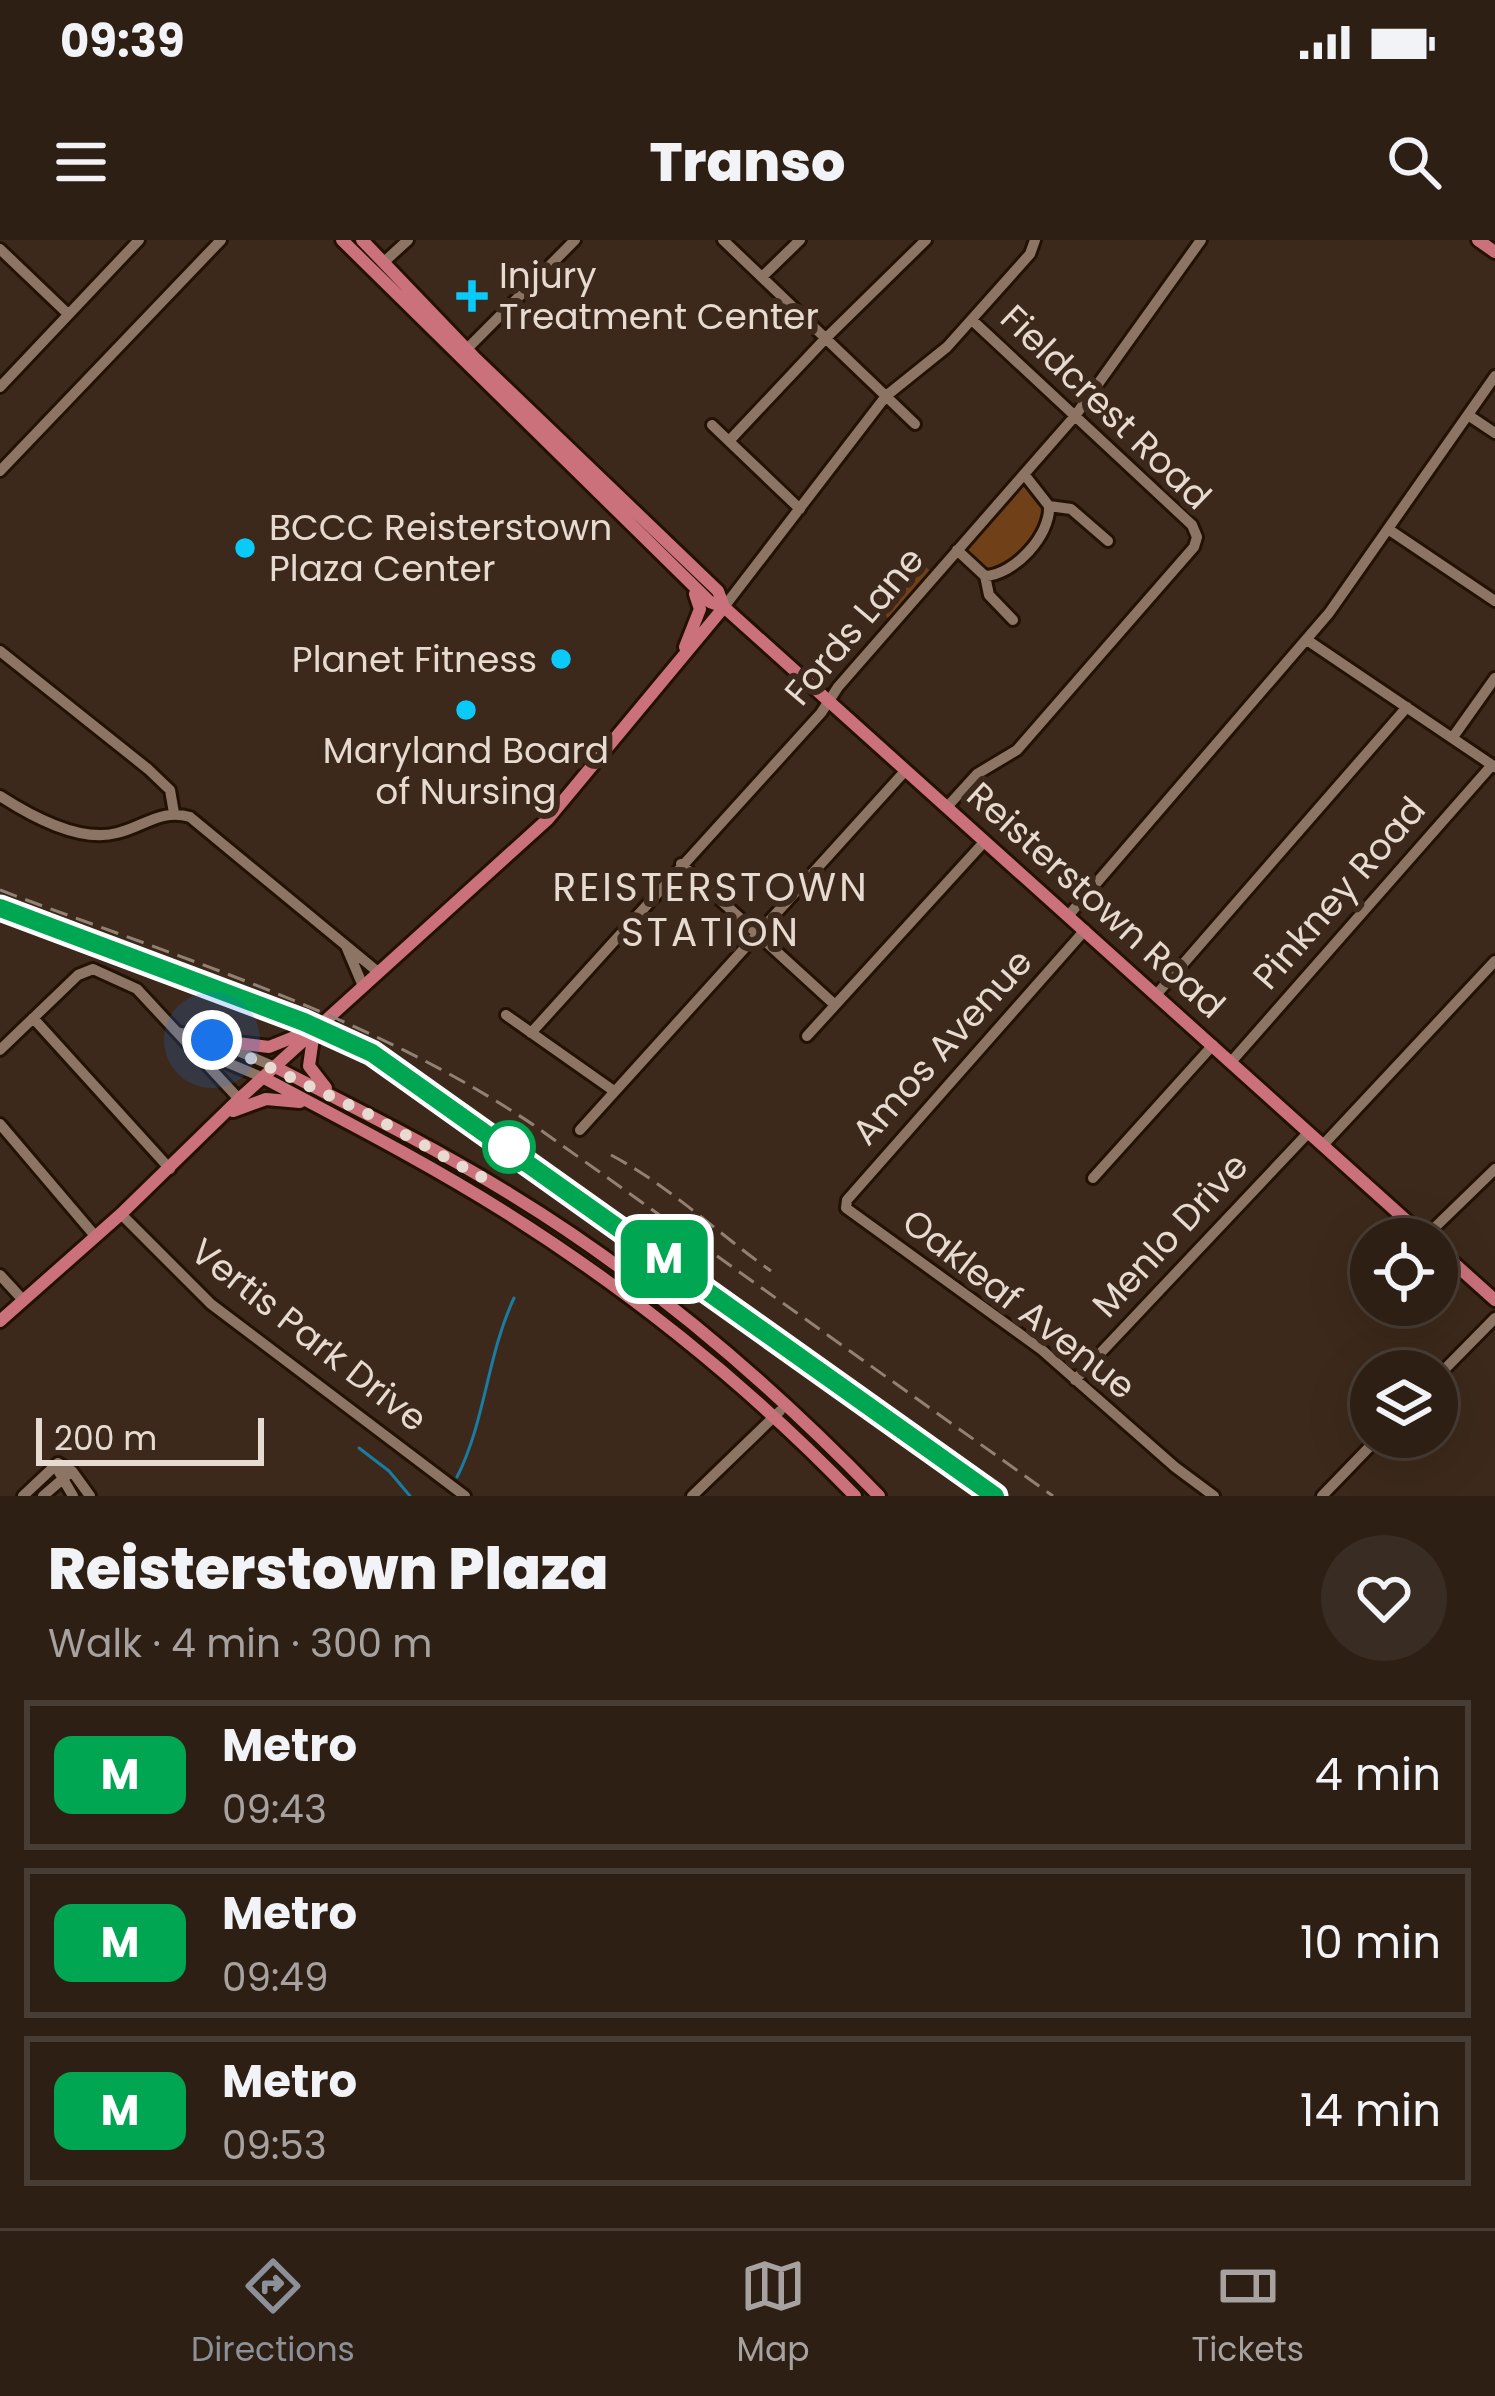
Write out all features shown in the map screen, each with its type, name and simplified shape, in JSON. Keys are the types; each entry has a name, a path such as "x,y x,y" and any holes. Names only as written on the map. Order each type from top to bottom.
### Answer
{"main road":[{"name":"Reisterstown Road","path":"342,240 718,591 724,607"},
{"path":"352,240 374,263 384,262"},
{"name":"Reisterstown Road","path":"362,240 544,441 710,602 724,607 829,700 1404,1218"},
{"path":"1478,240 1495,252"},
{"path":"544,441 575,463 583,462"},
{"path":"650,542 700,605 679,659"},
{"path":"0,1321 97,1237 212,1124 558,809 724,607"},
{"path":"212,1040 269,1047 326,1021"},
{"path":"326,1021 309,1046 308,1066 348,1113 504,1211 673,1332 773,1417 854,1496"},
{"path":"270,1072 449,1158 589,1246 786,1404 879,1496"},
{"path":"212,1124 247,1104 284,1098 348,1113"},
{"path":"1458,1267 1495,1300"}],"street":[{"path":"0,386 139,240"},
{"path":"0,471 220,240"},
{"path":"384,262 407,240"},
{"path":"463,353 575,240"},
{"path":"723,240 915,424"},
{"path":"762,277 800,240"},
{"path":"729,441 926,240"},
{"path":"724,607 886,396 947,347 1030,254 1035,240"},
{"name":"Fords Lane","path":"531,1033 1075,416 1201,240"},
{"path":"0,249 68,314"},
{"name":"Fieldcrest Road","path":"947,807 981,771 1017,750 1194,547 1197,537 1192,525 972,320"},
{"path":"1068,916 1307,640 1495,376"},
{"path":"1468,415 1495,434"},
{"path":"712,425 800,509"},
{"path":"985,576 1005,572 1047,529 1049,506 1024,474"},
{"path":"1049,506 1071,508 1108,541"},
{"path":"1388,529 1495,601"},
{"path":"957,550 985,576 988,595 1013,620"},
{"path":"1307,640 1494,766"},
{"path":"0,651 148,769 170,790 174,813"},
{"path":"1453,737 1495,678"},
{"path":"1156,995 1407,707"},
{"name":"Pinkney Road","path":"1231,1062 1494,766"},
{"path":"580,1130 906,770"},
{"path":"0,796 21,810 92,835 116,834 174,813 196,821 379,972"},
{"path":"807,1036 985,841"},
{"path":"682,864 835,1005"},
{"name":"Amos Avenue","path":"845,1204 1085,930"},
{"path":"345,943 363,986"},
{"path":"1323,1144 1495,961"},
{"path":"0,1049 89,970 132,984 239,1099"},
{"path":"506,1015 614,1090"},
{"path":"33,1018 170,1169"},
{"path":"174,1031 212,1040 270,1072"},
{"path":"1094,1178 1213,1045"},
{"path":"189,1046 270,1072"},
{"path":"0,1124 97,1237"},
{"name":"Menlo Drive","path":"1076,1380 1309,1132"},
{"path":"1446,1218 1495,1169"},
{"name":"Oakleaf Avenue","path":"845,1204 1030,1341 1214,1496"},
{"name":"Vertis Park Drive","path":"121,1214 212,1304 465,1496"},
{"path":"0,1275 23,1300"},
{"path":"1458,1356 1495,1318"},
{"path":"692,1496 786,1404"},
{"path":"1322,1496 1359,1458"},
{"path":"23,1496 58,1463 90,1496"},
{"path":"43,1496 66,1475"},
{"path":"66,1475 73,1496"}],"shaded area":[{"path":"1026,479 1045,505 1043,528 1001,572 987,573 965,553"},
{"path":"918,559 931,572 889,619 875,606 880,592 897,571"}],"waterway":[{"path":"457,1477 514,1298"},
{"path":"359,1448 389,1471 410,1496"}],"railway":[{"path":"0,890 275,993 408,1052 473,1087 535,1126 1053,1496"},
{"path":"0,913 305,1029 346,1050"},
{"path":"337,1035 400,1071 510,1148 995,1496"},
{"path":"611,1155 673,1195 771,1271"}],"metro line":[{"name":"M","path":"0,908 304,1022 372,1053 995,1496"}],"place":[{"name":"Injury Treatment Center","path":"472,296"},
{"name":"BCCC Reisterstown Plaza Center","path":"245,548"},
{"name":"Planet Fitness","path":"561,659"},
{"name":"Maryland Board of Nursing","path":"466,710"}],"district":[{"name":"REISTERSTOWN STATION","path":"711,910"}],"route":[{"path":"212,1040 368,1114 481,1177 509,1147"}]}
